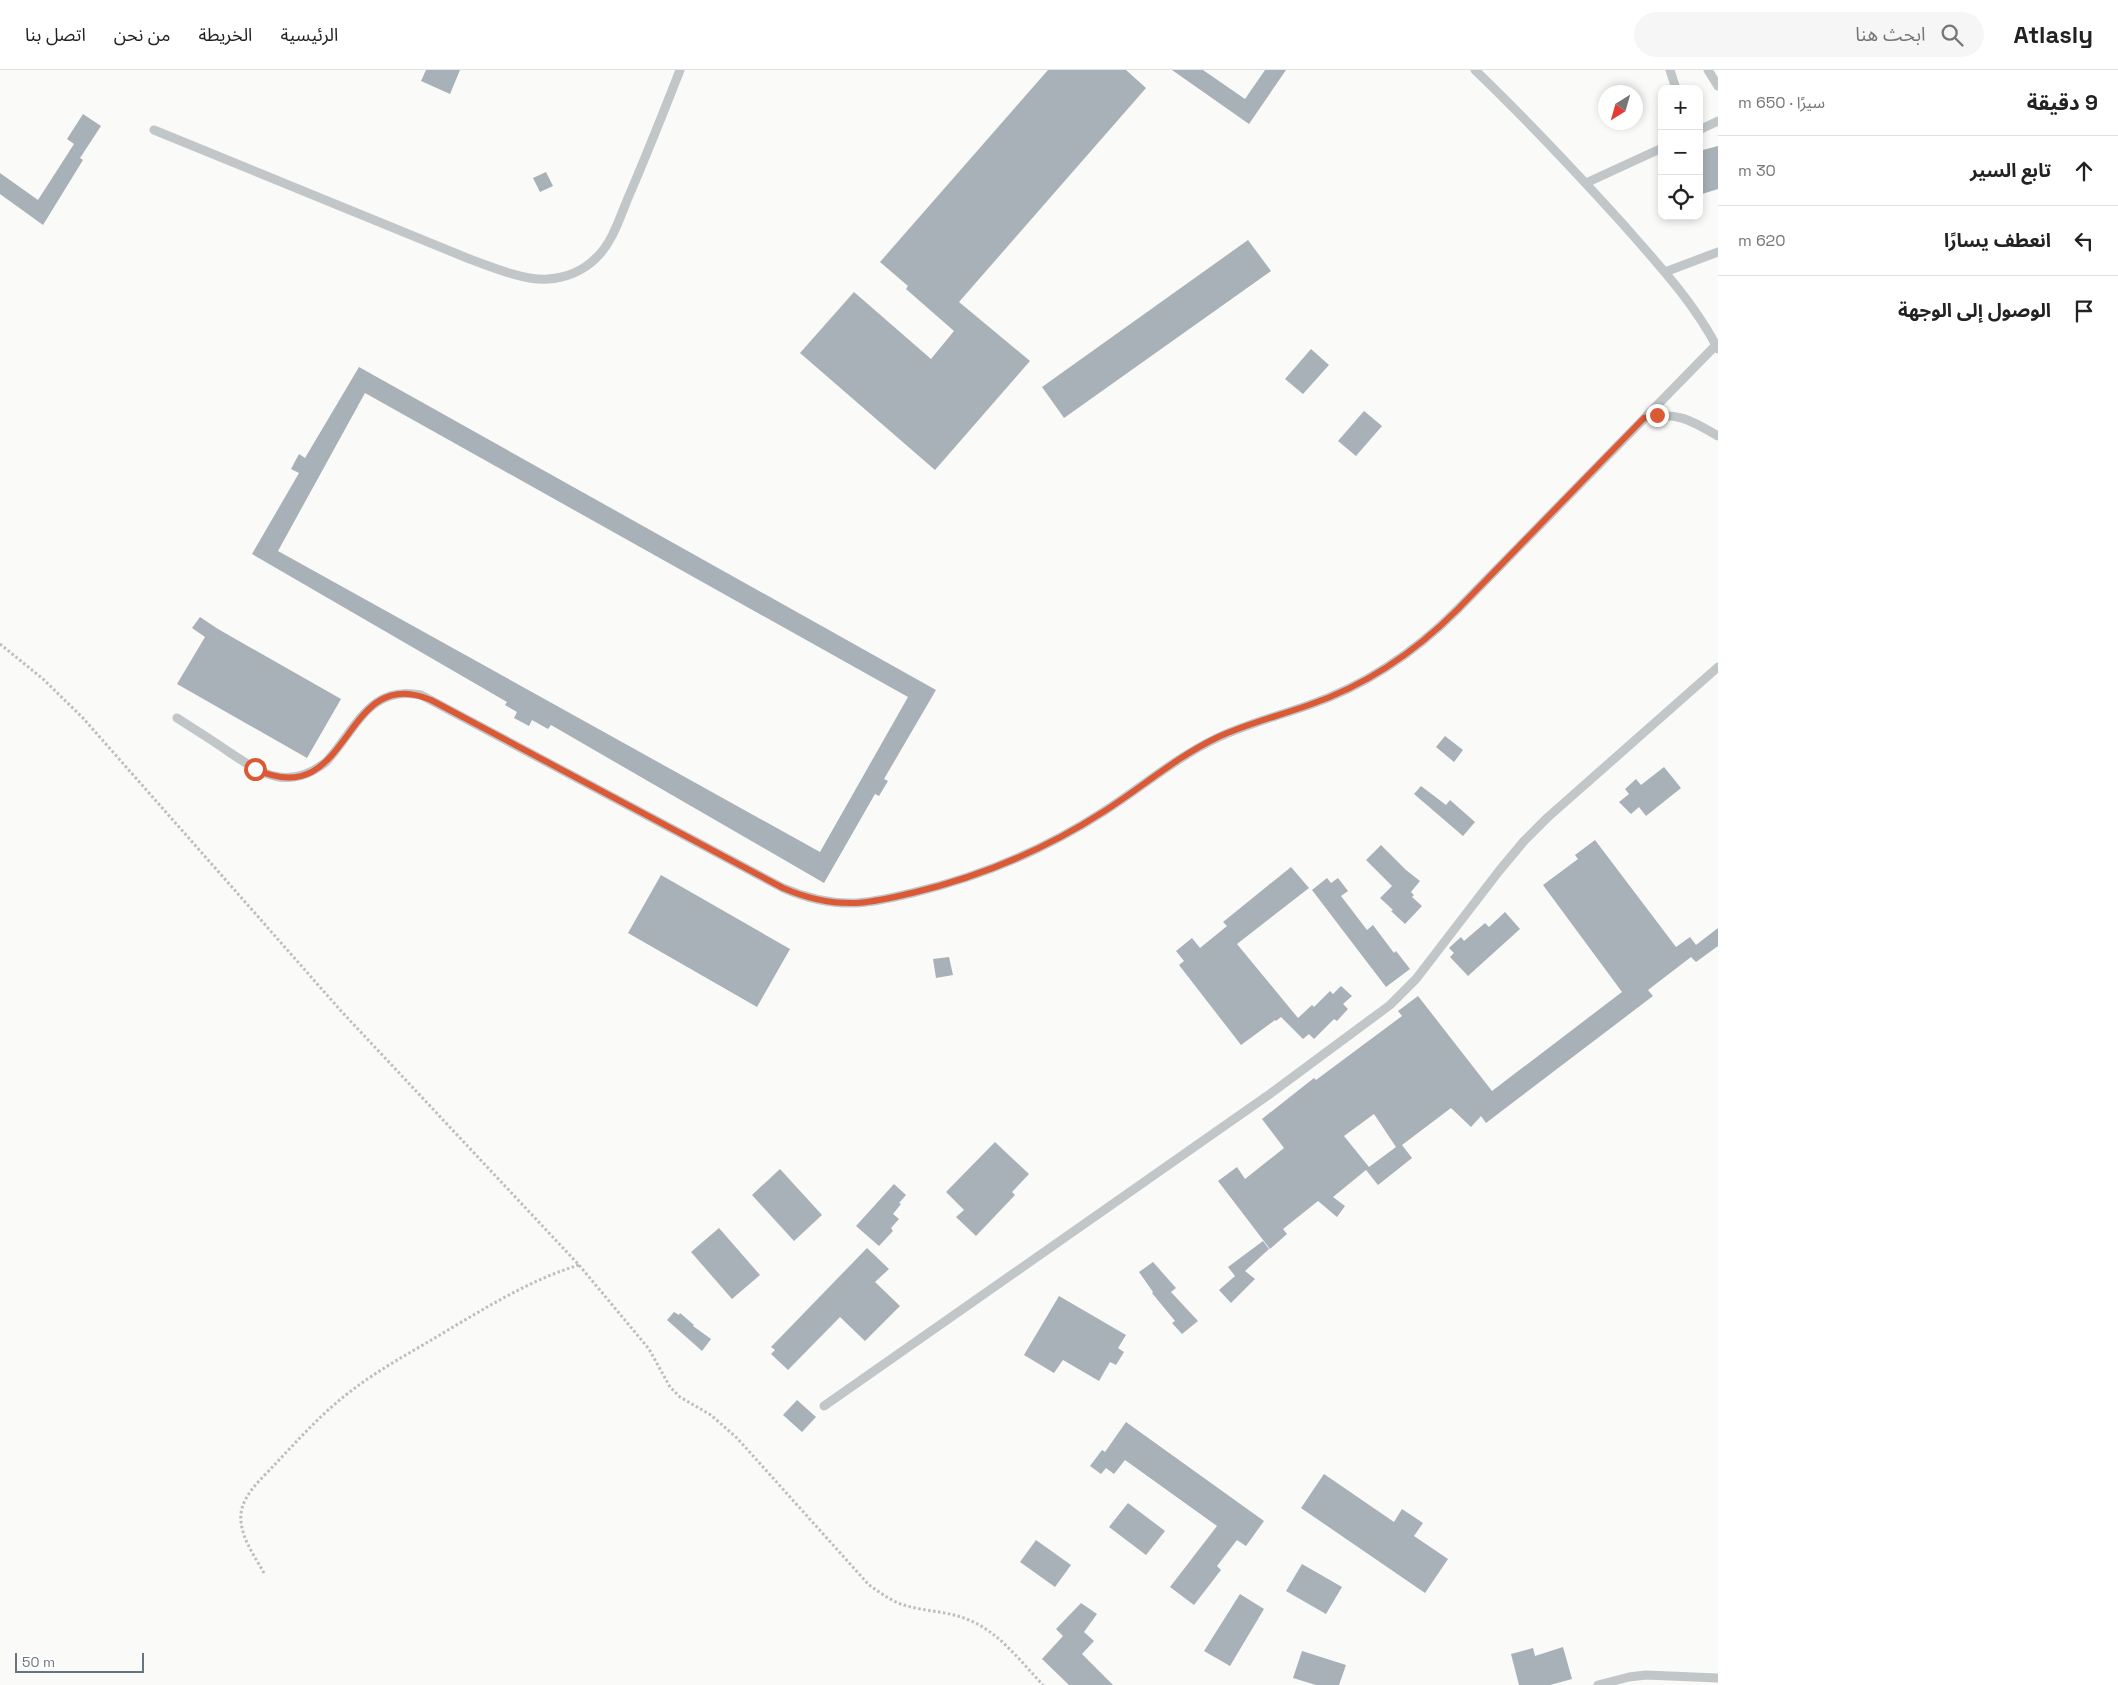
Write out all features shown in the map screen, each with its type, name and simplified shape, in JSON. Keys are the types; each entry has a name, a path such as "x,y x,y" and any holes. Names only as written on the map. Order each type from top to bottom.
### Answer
{"lane":[{"path":"154,130 467,258 512,273 546,280 564,277 581,270 596,258 607,244 644,160 680,70"},
{"path":"177,718 255,769 279,778 292,778 316,770 326,762 376,701 398,693 421,695 783,888 818,900 856,903 930,889 966,878 1037,849 1104,812 1177,760 1217,738 1238,728 1334,696 1374,677 1404,658 1432,635 1717,344 1681,290 1586,183 1510,103 1475,70"},
{"path":"1670,70 1675,85"},
{"path":"1708,70 1718,86"},
{"path":"1703,128 1718,121"},
{"path":"1586,183 1658,150"},
{"path":"1665,272 1718,252"},
{"path":"1644,418 1670,415 1683,417 1718,436"},
{"path":"824,1406 1267,1096 1390,1004 1416,979 1524,841 1547,818 1718,667"},
{"path":"1598,1685 1629,1677 1646,1675 1718,1678"}],"path":[{"path":"0,644 43,679 83,718 342,1012 579,1265 649,1348 680,1398 710,1415 737,1438 869,1584 883,1595 899,1603 951,1614 970,1620 986,1629 1001,1641 1043,1685"},
{"path":"264,1573 247,1542 242,1528 241,1513 245,1499 254,1487 314,1424 350,1392 386,1367 510,1293 555,1272 579,1265"}],"building":[{"path":"426,70 460,70 450,94 421,81"},
{"path":"1048,70 1126,70 1146,88 959,302 1030,361 935,470 800,353 854,292 931,359 954,331 906,289 908,286 880,262"},
{"path":"1172,70 1203,70 1245,99 1265,70 1286,70 1249,124"},
{"path":"83,114 101,126 80,158 83,160 43,225 0,194 0,173 38,200 74,144 67,139"},
{"path":"1718,146 1718,189 1703,194 1703,175 1703,150"},
{"path":"546,172 553,186 540,192 533,178"},
{"path":"1248,240 1271,271 1064,418 1042,387"},
{"path":"1311,349 1329,365 1303,394 1285,379"},
{"path":"359,367 936,690 884,779 888,781 879,796 875,794 824,883 551,725 548,729 532,720 529,726 514,718 517,712 505,705 507,702 252,554 299,473 291,469 299,454 305,458","holes":["365,393 908,697 820,852 278,551"]},
{"path":"1364,411 1382,426 1356,456 1338,441"},
{"path":"200,617 341,699 307,758 177,684 205,637 192,628"},
{"path":"1445,736 1463,750 1454,762 1436,747"},
{"path":"1664,767 1681,788 1646,816 1639,807 1631,814 1619,802 1629,794 1625,789 1636,779 1641,785"},
{"path":"1421,786 1446,805 1450,800 1475,822 1463,836 1414,794"},
{"path":"1595,840 1676,947 1690,937 1696,945 1718,928 1718,946 1696,962 1691,957 1648,990 1653,996 1486,1123 1481,1116 1471,1127 1451,1108 1402,1145 1412,1158 1378,1185 1366,1170 1333,1197 1345,1206 1337,1217 1318,1201 1283,1229 1287,1234 1270,1249 1218,1181 1237,1167 1245,1179 1284,1148 1262,1119 1314,1078 1316,1080 1402,1016 1398,1011 1418,996 1492,1091 1622,992 1543,885 1578,859 1575,855","holes":["1374,1114 1396,1147 1369,1167 1344,1136"]},
{"path":"1381,845 1420,881 1411,892 1414,895 1412,897 1422,906 1405,924 1380,898 1392,886 1366,860"},
{"path":"1291,867 1309,888 1237,944 1298,1018 1312,1005 1314,1007 1330,991 1333,994 1341,986 1352,996 1343,1004 1348,1009 1337,1021 1334,1019 1314,1039 1309,1034 1303,1039 1281,1017 1241,1045 1179,965 1184,961 1176,951 1192,938 1200,948 1227,926 1223,922"},
{"path":"661,875 790,949 757,1007 628,933"},
{"path":"1327,878 1331,883 1338,878 1348,891 1341,896 1367,930 1373,925 1394,953 1396,951 1410,969 1386,987 1312,890"},
{"path":"1505,912 1520,929 1468,976 1450,957 1454,953 1449,948 1461,937 1464,941 1485,923 1489,927"},
{"path":"949,957 953,975 936,978 933,959"},
{"path":"995,1142 1029,1174 1012,1192 1015,1195 976,1236 956,1217 964,1210 946,1192"},
{"path":"780,1169 822,1215 794,1241 752,1195"},
{"path":"894,1184 906,1195 893,1214 899,1219 891,1228 893,1231 879,1246 856,1226"},
{"path":"719,1228 760,1275 732,1299 691,1252"},
{"path":"1263,1241 1269,1249 1245,1271 1255,1279 1231,1303 1219,1290 1235,1276 1228,1267"},
{"path":"867,1248 889,1269 875,1282 900,1306 865,1341 840,1317 788,1370 771,1354 775,1350 771,1347"},
{"path":"1153,1262 1176,1288 1171,1292 1198,1321 1182,1334 1172,1323 1175,1321 1152,1293 1139,1272"},
{"path":"1059,1296 1126,1335 1118,1348 1124,1352 1116,1365 1110,1362 1099,1381 1063,1360 1054,1373 1024,1355"},
{"path":"674,1312 679,1315 680,1313 693,1326 711,1339 702,1351 667,1320"},
{"path":"797,1400 816,1417 802,1432 783,1415"},
{"path":"1126,1422 1264,1521 1246,1546 1237,1540 1217,1566 1221,1570 1194,1605 1170,1587 1217,1526 1125,1460 1114,1474 1106,1468 1101,1474 1090,1466 1102,1450 1105,1452"},
{"path":"1324,1474 1394,1522 1402,1509 1423,1523 1414,1536 1448,1559 1425,1593 1301,1508"},
{"path":"1128,1503 1165,1531 1146,1555 1109,1527"},
{"path":"1036,1540 1071,1565 1055,1587 1020,1562"},
{"path":"1302,1564 1342,1587 1326,1614 1286,1591"},
{"path":"1240,1594 1264,1609 1230,1666 1204,1651"},
{"path":"1081,1603 1097,1614 1084,1632 1094,1641 1082,1654 1113,1685 1069,1685 1042,1659 1063,1636 1056,1629"},
{"path":"1563,1647 1572,1679 1550,1685 1519,1685 1511,1654 1533,1648 1535,1656"},
{"path":"1302,1651 1346,1665 1339,1685 1316,1685 1293,1678"}],"route":[{"path":"255,769 279,778 292,778 316,770 335,752 376,701 398,693 421,695 800,896 837,903 856,903 930,889 966,878 1037,849 1104,812 1197,748 1238,728 1343,693 1374,677 1404,658 1432,635 1644,418 1657,415"}]}
